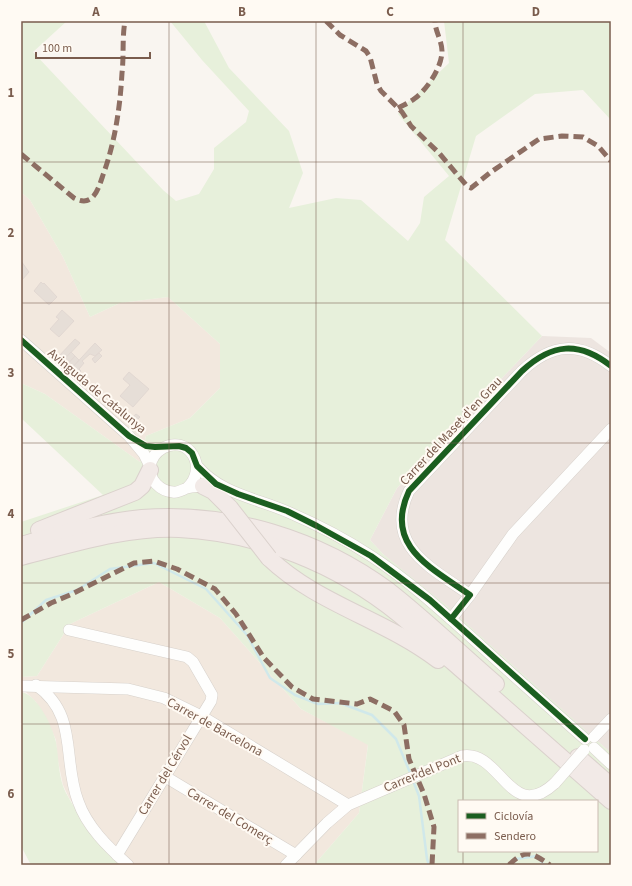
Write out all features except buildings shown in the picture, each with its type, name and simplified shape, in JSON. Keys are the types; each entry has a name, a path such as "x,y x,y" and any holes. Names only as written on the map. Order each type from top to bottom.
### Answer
{"highway":[{"path":"21,537 135,492 142,486 150,468"},
{"path":"195,487 213,491 230,508 269,558 285,574 312,591 375,621 402,636 465,680 492,696"},
{"path":"21,545 90,526 142,518 199,518 260,528 303,543 366,576 416,613 611,786"},
{"path":"21,557 122,533 178,529 211,532 272,545 296,553 317,563 374,596 400,615 611,801"}],"street":[{"name":"Avinguda de Catalunya","path":"21,340 129,436 144,454 150,468"},
{"name":"Carrer del Maset d'en Grau","path":"470,595 420,560 411,550 404,536 401,518 405,499 409,491 522,370 543,354 560,349 580,349 599,357 611,366"},
{"path":"451,620 513,534 611,429"},
{"name":"Avinguda de Catalunya","path":"129,436 146,446 164,447"},
{"path":"225,489 195,487 173,492 166,491 154,482 150,468 154,455 164,447 179,446 186,448 192,453 197,466 209,478 225,489 287,511 344,540 395,573 451,620 611,764"},
{"path":"195,487 197,466"},
{"name":"Carrer del Cérvol","path":"69,630 190,659 212,695 211,701 117,855"},
{"path":"36,685 50,696 63,718 75,791 82,811 107,846 128,865"},
{"name":"Carrer de Barcelona","path":"21,686 36,685 128,689 145,692 171,701 201,716 348,805"},
{"name":"Carrer del Pont","path":"286,865 327,823 348,805 402,780 466,755 476,757 494,769 512,789 523,794 540,793 555,783 611,719"},
{"name":"Carrer del Comerç","path":"164,776 296,855"}],"shaded area":[{"path":"21,192 30,200 63,257 90,317 120,303 168,297 220,344 220,388 190,418 146,436 140,462 45,394 21,383"},
{"path":"542,336 591,338 611,353 611,753 383,554 370,540 397,488"},
{"path":"159,582 220,618 301,709 368,744 359,813 314,865 120,865 112,858 69,798 63,785 57,756 56,740 36,702 26,692 21,692 21,677 37,676 70,624"}],"green space":[{"path":"21,21 67,21 33,52 163,190 176,201 199,194 214,169 214,148 246,122 249,111 202,60 170,21 204,21 229,68 289,131 303,173 289,208 336,198 361,200 408,241 420,223 424,197 449,176 398,114 406,104 449,63 444,21 611,21 611,120 583,90 535,94 476,136 445,240 542,336 397,488 370,540 383,554 447,606 611,753 611,865 314,865 359,813 368,745 301,709 220,618 159,582 70,624 37,676 21,677 21,522 103,495 21,418 21,383 45,394 140,462 146,436 190,418 220,388 220,344 168,297 120,303 90,317 63,257 30,200 21,192"},
{"path":"21,692 27,694 33,699 43,712 52,728 56,742 61,781 71,802 112,858 120,865 31,865 21,846"}],"waterway":[{"path":"21,623 46,600 77,590 110,569 154,563 206,589 247,635 270,678 295,695 318,704 340,703 372,715 396,739 411,775"},
{"path":"413,781 419,796 429,865"},
{"path":"512,865 516,859 537,856 544,865"}],"marked path":[{"path":"21,154 74,198 86,201 94,196 97,192 107,163 116,125 121,86 125,21"},
{"path":"326,21 340,35 366,51 370,57 377,84 381,91 402,112 411,126 439,153 467,186 471,188 491,172 539,139 562,136 583,137 598,146 611,161"},
{"path":"398,108 410,102 419,95 429,84 437,71 442,51 435,21"},
{"path":"21,620 51,603 134,563 154,561 177,569 215,589 236,614 264,658 292,687 313,699 357,704 370,699 394,711 404,725 409,759 424,794 434,827 432,865"},
{"path":"509,865 525,854 534,855 550,865"}],"cycle path":[{"path":"21,340 129,436 146,446 179,446 186,448 192,453 197,466 216,484 238,494 287,511 371,556 430,600 585,739"},
{"path":"451,619 470,595 427,565 416,554 407,541 402,527 403,510 409,491 522,371 544,355 555,351 577,349 588,352 611,366"}]}
